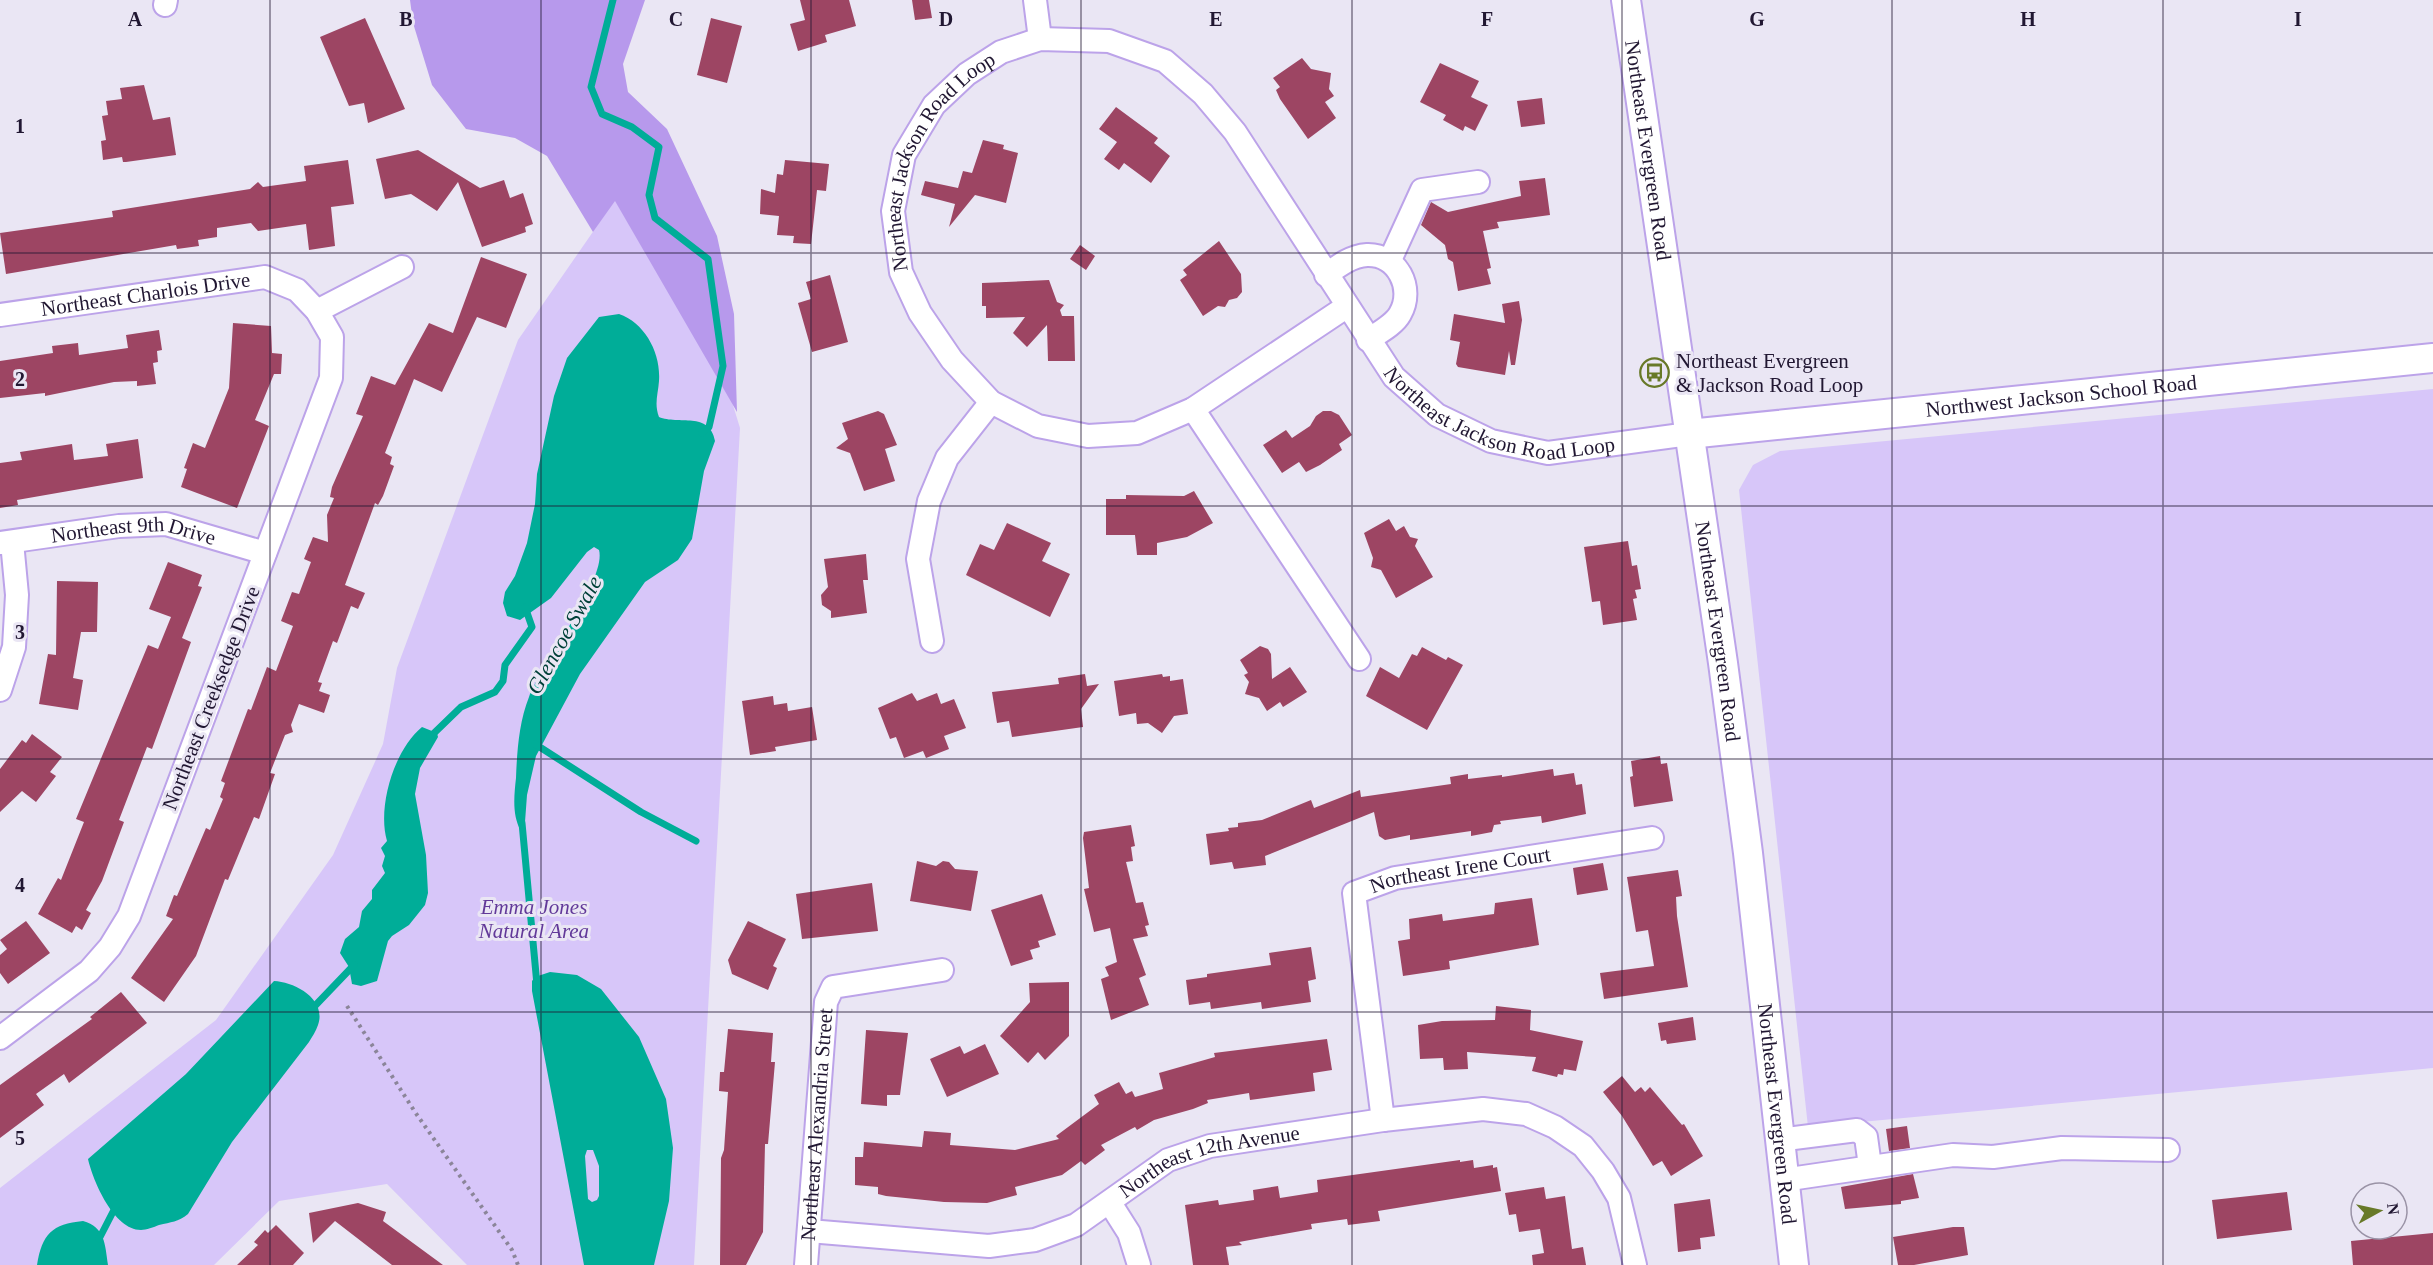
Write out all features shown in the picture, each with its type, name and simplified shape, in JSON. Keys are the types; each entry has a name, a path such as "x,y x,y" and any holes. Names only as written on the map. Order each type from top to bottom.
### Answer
{"main road":[{"name":"Northeast Evergreen Road","path":"1626,0 1744,829 1794,1265"},
{"name":"Northwest Jackson School Road","path":"1689,434 2433,358"}],"street":[{"path":"1035,0 1040,39"},
{"name":"Northeast Jackson Road Loop","path":"1346,307 1194,409 1137,433 1088,436 1038,426 991,402 952,360 920,313 901,272 892,211 904,155 934,105 967,74 992,58 1040,39 1109,41 1165,61 1203,94 1235,132 1346,307 1394,377 1437,415 1491,441 1548,453 1689,434"},
{"path":"1390,261 1422,190 1478,182"},
{"path":"1326,275 1358,256 1367,255 1390,261 1404,284 1404,307 1399,317 1368,340"},
{"path":"317,311 402,267"},
{"name":"Northeast Charlois Drive","path":"0,315 265,277 297,290 317,311"},
{"name":"Northeast Creeksedge Drive","path":"0,1038 89,971 110,947 129,916 331,378 332,337 317,311"},
{"path":"932,641 918,559 929,501 947,458 991,402"},
{"path":"1194,409 1359,658"},
{"name":"Northeast 9th Drive","path":"6,542 119,526 166,524 265,553"},
{"path":"0,690 14,647 17,595 6,542"},
{"name":"Northeast Irene Court","path":"1383,1120 1353,893 1395,878 1652,838"},
{"name":"Northeast Alexandria Street","path":"806,1265 826,1002 833,987 942,970"},
{"name":"Northeast 12th Avenue","path":"809,1231 989,1246 1035,1240 1076,1225 1168,1160 1210,1146 1383,1120 1483,1109 1526,1114 1555,1127 1583,1146 1603,1171 1619,1198 1635,1265"},
{"path":"1778,1140 1857,1130 1866,1137 1870,1166"},
{"path":"1783,1180 1953,1155 1993,1157 2062,1148 2168,1150"},
{"path":"1110,1203 1129,1233 1139,1265"}],"path":[{"path":"346,1006 415,1112 512,1250 518,1265"}],"green space":[{"name":"Emma Jones Natural Area","path":"615,200 732,402 740,428 694,1265 467,1265 387,1184 279,1201 214,1265 0,1265 0,1188 216,1020 333,855 383,744 397,668 518,340"},
{"path":"2433,389 2433,1068 1808,1127 1739,490 1753,465 1780,451"}],"shaded area":[{"path":"410,0 645,0 623,64 628,92 667,129 717,236 734,314 737,412 615,201 593,232 547,156 515,138 466,129 432,85 413,23"},
{"path":"619,314 628,318 644,332 654,350 659,370 657,403 659,417 700,422 712,432 715,441 704,471 692,539 678,560 645,582 580,674 536,756 527,795 525,822 521,831 516,819 514,799 523,716 536,683 584,601 599,563 599,550 594,547 587,552 551,598 520,620 507,616 503,603 505,592 515,576 527,543 535,504 537,474 554,396 567,358 599,317"},
{"path":"422,727 437,733 438,737 420,768 415,794 426,855 428,893 425,905 409,925 388,941 377,981 361,986 352,984 349,967 340,953 345,939 359,927 362,911 372,899 372,890 385,873 382,866 385,856 381,848 387,841 384,812 390,780 403,750"},
{"path":"550,972 577,975 601,989 639,1037 666,1099 673,1148 669,1201 654,1265 584,1265 532,991 532,981 535,977","holes":["587,1150 593,1150 599,1166 599,1196 592,1202 588,1199 585,1156"]},
{"path":"274,981 300,989 314,1000 320,1016 314,1034 232,1142 188,1214 178,1220 148,1229 131,1228 122,1222 106,1203 88,1159 186,1074"},
{"path":"83,1221 96,1227 103,1237 108,1265 37,1265 42,1245 50,1232 72,1222"}],"building":[{"path":"800,0 849,0 856,26 825,35 827,42 798,51 790,24 805,20"},
{"path":"912,0 929,0 932,18 915,20"},
{"path":"365,18 405,109 368,123 364,103 349,106 320,37"},
{"path":"711,18 742,26 727,83 697,75"},
{"path":"1302,58 1311,69 1331,73 1329,89 1334,96 1325,102 1336,118 1308,139 1280,99 1276,90 1280,87 1273,78"},
{"path":"1440,63 1479,81 1471,97 1488,105 1475,131 1465,126 1463,131 1443,120 1446,115 1420,102"},
{"path":"144,85 153,120 170,117 176,155 126,162 123,162 122,157 103,160 101,141 106,140 102,116 108,115 106,101 122,99 120,88"},
{"path":"1542,98 1545,124 1521,127 1517,101"},
{"path":"1116,107 1158,138 1154,143 1170,156 1151,183 1124,163 1119,170 1104,159 1117,142 1099,129"},
{"path":"983,140 1004,145 1003,149 1018,153 1006,203 975,195 949,227 955,204 921,195 925,181 958,188 963,171 972,173"},
{"path":"418,150 480,188 504,180 510,198 523,193 533,224 525,227 526,232 482,247 458,182 437,211 411,194 385,199 376,159"},
{"path":"348,160 354,204 331,207 335,246 309,250 306,224 258,231 251,223 217,228 217,237 198,240 199,246 177,249 176,245 6,274 0,233 113,217 112,211 250,189 258,182 263,187 306,181 304,166"},
{"path":"785,160 829,164 826,191 817,190 811,244 793,243 794,236 777,235 779,216 760,214 761,189 775,193 777,174 783,175"},
{"path":"1545,178 1550,215 1497,222 1499,228 1483,231 1491,268 1487,269 1491,284 1458,291 1453,262 1448,259 1445,245 1421,225 1431,202 1448,212 1521,196 1519,181"},
{"path":"1219,241 1241,274 1242,292 1237,298 1229,300 1225,307 1218,306 1203,316 1180,280 1187,275 1183,270"},
{"path":"1080,245 1095,256 1086,270 1070,259"},
{"path":"481,257 527,274 506,328 477,317 442,392 414,379 385,453 392,457 390,464 394,466 383,496 378,505 375,503 345,585 365,593 358,609 351,606 337,643 333,641 318,682 322,683 319,691 330,695 324,713 299,704 291,725 293,732 285,735 270,773 275,774 259,819 254,817 228,880 225,879 196,956 164,1002 131,978 173,919 166,916 206,828 210,830 223,799 220,797 225,783 221,781 248,709 251,710 267,667 276,671 293,626 281,621 292,592 299,594 311,562 304,559 313,537 328,542 327,515 334,498 330,497 332,487 363,416 356,414 371,376 395,385 429,323 453,333"},
{"path":"830,275 848,342 812,352 798,303 811,299 806,282"},
{"path":"1049,280 1057,302 1064,305 1060,310 1062,316 1074,316 1075,361 1048,361 1047,325 1027,347 1013,333 1025,317 986,318 986,306 982,306 982,283"},
{"path":"1519,301 1522,320 1515,365 1511,365 1509,351 1505,375 1458,367 1456,364 1460,342 1450,340 1454,314 1505,323 1502,304"},
{"path":"233,323 271,326 272,353 282,354 281,374 274,374 255,420 269,426 237,508 181,487 187,469 184,468 193,443 205,448 229,388"},
{"path":"159,330 162,350 157,351 158,362 153,363 156,384 137,386 137,381 114,382 45,396 45,393 0,398 0,361 53,353 52,346 78,343 79,355 128,348 126,335"},
{"path":"878,411 884,414 897,445 885,449 895,481 864,491 850,453 836,448 848,439 842,423"},
{"path":"1323,411 1331,411 1339,415 1352,435 1339,444 1342,450 1320,465 1306,472 1299,462 1282,473 1263,445 1286,430 1292,438 1310,426 1316,416"},
{"path":"138,439 143,478 17,500 18,505 0,508 0,463 22,460 20,452 72,444 74,460 108,456 106,444"},
{"path":"1194,491 1213,523 1187,537 1157,543 1157,555 1137,555 1135,535 1106,535 1106,499 1126,499 1126,495 1184,496"},
{"path":"1389,519 1396,531 1404,526 1410,537 1418,539 1415,546 1433,577 1396,598 1381,570 1371,567 1373,558 1364,533"},
{"path":"1007,523 1051,543 1042,561 1070,574 1050,617 966,575 980,544 994,550"},
{"path":"1628,541 1632,566 1637,565 1641,589 1635,590 1637,598 1633,599 1637,620 1603,625 1600,601 1592,602 1584,547"},
{"path":"866,554 868,580 863,580 867,613 831,618 831,611 822,605 821,595 828,587 824,559"},
{"path":"168,562 202,575 198,586 202,587 182,638 191,642 152,749 147,747 119,820 124,822 102,881 86,910 91,913 82,930 76,926 72,933 38,914 58,878 61,880 84,822 76,819 148,645 158,649 171,617 149,609"},
{"path":"57,581 98,582 97,632 81,632 73,678 83,680 78,710 39,704 48,654 56,655"},
{"path":"1260,646 1268,649 1271,654 1272,679 1290,667 1307,692 1283,707 1280,702 1267,711 1259,698 1245,694 1249,682 1244,675 1248,673 1240,660"},
{"path":"1422,647 1446,660 1448,657 1463,665 1427,730 1366,696 1380,667 1399,678 1412,654 1417,656"},
{"path":"1085,674 1087,686 1099,684 1081,709 1083,727 1012,737 1009,721 997,723 992,692 1059,684 1058,678"},
{"path":"1162,674 1163,677 1170,676 1170,681 1183,679 1188,714 1174,716 1162,733 1148,723 1137,724 1136,713 1119,716 1114,681"},
{"path":"912,693 917,701 937,693 941,704 954,699 966,728 944,736 949,749 926,758 923,751 904,758 896,737 890,739 878,708"},
{"path":"773,696 774,705 787,703 788,711 812,707 817,740 775,747 776,751 750,755 742,701"},
{"path":"32,734 62,757 50,772 56,776 36,802 22,791 0,812 0,769 22,740 26,743"},
{"path":"1660,756 1661,764 1667,763 1673,801 1634,807 1630,777 1633,776 1631,761"},
{"path":"1553,769 1554,776 1574,773 1576,785 1582,784 1586,814 1542,823 1541,816 1500,821 1501,824 1494,825 1492,832 1471,836 1471,831 1410,840 1410,835 1385,840 1379,836 1374,812 1265,856 1266,865 1234,869 1232,862 1210,865 1206,834 1229,831 1228,828 1238,827 1238,823 1262,820 1311,800 1314,808 1360,790 1361,797 1451,784 1450,777 1468,774 1468,779 1502,775 1502,777"},
{"path":"1131,825 1135,846 1131,847 1133,861 1126,862 1136,903 1143,902 1149,925 1145,926 1148,936 1133,939 1146,975 1139,978 1149,1005 1111,1020 1101,979 1109,976 1105,967 1117,962 1110,928 1094,932 1084,889 1089,888 1083,838 1084,832"},
{"path":"917,861 936,866 943,861 949,862 955,869 978,871 971,911 910,901"},
{"path":"1603,863 1608,890 1577,895 1573,868"},
{"path":"1678,870 1682,896 1676,897 1677,916 1688,987 1604,999 1600,973 1654,966 1648,930 1636,932 1627,877"},
{"path":"872,883 878,931 802,939 796,894"},
{"path":"1042,894 1056,935 1038,941 1040,947 1030,950 1033,959 1011,966 991,910"},
{"path":"1532,898 1539,945 1449,961 1450,969 1403,976 1398,941 1410,939 1409,919 1442,914 1443,921 1494,914 1495,903"},
{"path":"26,921 50,953 8,984 0,973 0,955 7,949 0,940"},
{"path":"748,921 786,939 773,966 777,968 768,990 732,974 728,960"},
{"path":"1311,947 1316,979 1308,981 1311,1002 1262,1009 1261,1002 1211,1009 1210,1002 1189,1005 1186,980 1207,977 1207,974 1271,965 1269,953"},
{"path":"1069,982 1069,1036 1045,1060 1038,1052 1028,1063 1000,1036 1030,1002 1029,983"},
{"path":"121,992 147,1023 69,1083 64,1074 36,1094 44,1105 0,1138 0,1085 92,1019 90,1017"},
{"path":"1496,1006 1531,1010 1530,1030 1583,1041 1576,1071 1564,1069 1563,1075 1558,1074 1557,1077 1532,1071 1536,1057 1467,1052 1468,1069 1444,1070 1443,1058 1420,1059 1418,1025 1442,1021 1495,1020"},
{"path":"1693,1017 1696,1040 1667,1044 1666,1040 1661,1041 1658,1023"},
{"path":"728,1029 773,1033 771,1062 775,1062 768,1144 765,1144 763,1232 746,1265 720,1265 721,1158 724,1150 728,1092 719,1091 720,1072 724,1072"},
{"path":"866,1030 908,1033 900,1095 887,1095 887,1106 861,1104"},
{"path":"1327,1039 1332,1070 1313,1073 1315,1091 1250,1100 1249,1093 1207,1100 1208,1103 1154,1120 1137,1130 1135,1127 1101,1145 1105,1150 1085,1165 1081,1161 1062,1175 1015,1187 1017,1195 987,1203 944,1202 886,1196 878,1194 878,1187 855,1185 855,1157 863,1157 864,1142 922,1147 924,1131 951,1133 950,1145 1015,1150 1059,1139 1056,1136 1099,1104 1094,1095 1119,1082 1126,1094 1132,1091 1135,1097 1163,1089 1159,1073 1215,1057 1214,1053"},
{"path":"985,1044 999,1074 947,1097 930,1059 960,1046 964,1054"},
{"path":"1622,1076 1635,1092 1641,1087 1645,1092 1650,1087 1682,1125 1684,1124 1703,1156 1671,1176 1662,1161 1653,1166 1622,1116 1603,1092"},
{"path":"1907,1126 1910,1148 1889,1151 1886,1129"},
{"path":"1460,1160 1460,1162 1473,1160 1474,1168 1493,1165 1493,1168 1497,1167 1501,1191 1378,1211 1380,1221 1348,1225 1347,1219 1311,1224 1312,1229 1239,1242 1242,1245 1226,1247 1229,1265 1193,1265 1185,1205 1218,1200 1219,1205 1254,1200 1253,1190 1278,1186 1280,1198 1318,1192 1317,1180"},
{"path":"1913,1174 1919,1198 1901,1201 1901,1204 1845,1209 1841,1187"},
{"path":"1544,1187 1546,1199 1565,1196 1572,1249 1583,1247 1586,1265 1533,1265 1532,1255 1544,1253 1540,1229 1519,1232 1516,1214 1509,1215 1505,1193"},
{"path":"2287,1192 2292,1230 2217,1239 2212,1200"},
{"path":"1710,1199 1715,1236 1700,1238 1701,1249 1678,1252 1674,1204"},
{"path":"358,1203 386,1212 383,1221 443,1265 392,1265 335,1221 313,1243 309,1213"},
{"path":"276,1225 304,1253 293,1265 237,1265 258,1245 254,1242 265,1230 268,1233"},
{"path":"1964,1227 1968,1255 1914,1265 1898,1265 1893,1237"},
{"path":"2433,1233 2433,1265 2353,1265 2351,1241 2409,1241 2409,1235"}],"waterway":[{"name":"Glencoe Swale","path":"613,0 591,87 602,114 632,127 659,147 649,195 655,218 708,259 723,366 709,427 702,433"},
{"path":"430,737 461,707 495,692 503,681 505,665 532,627 525,607"},
{"path":"535,744 641,812 696,841"},
{"name":"Glencoe Swale","path":"522,823 537,985"},
{"path":"310,1011 354,965"},
{"path":"99,1239 117,1204"}],"place":[{"name":"Northeast Evergreen & Jackson Road Loop","path":"1655,373"}]}
